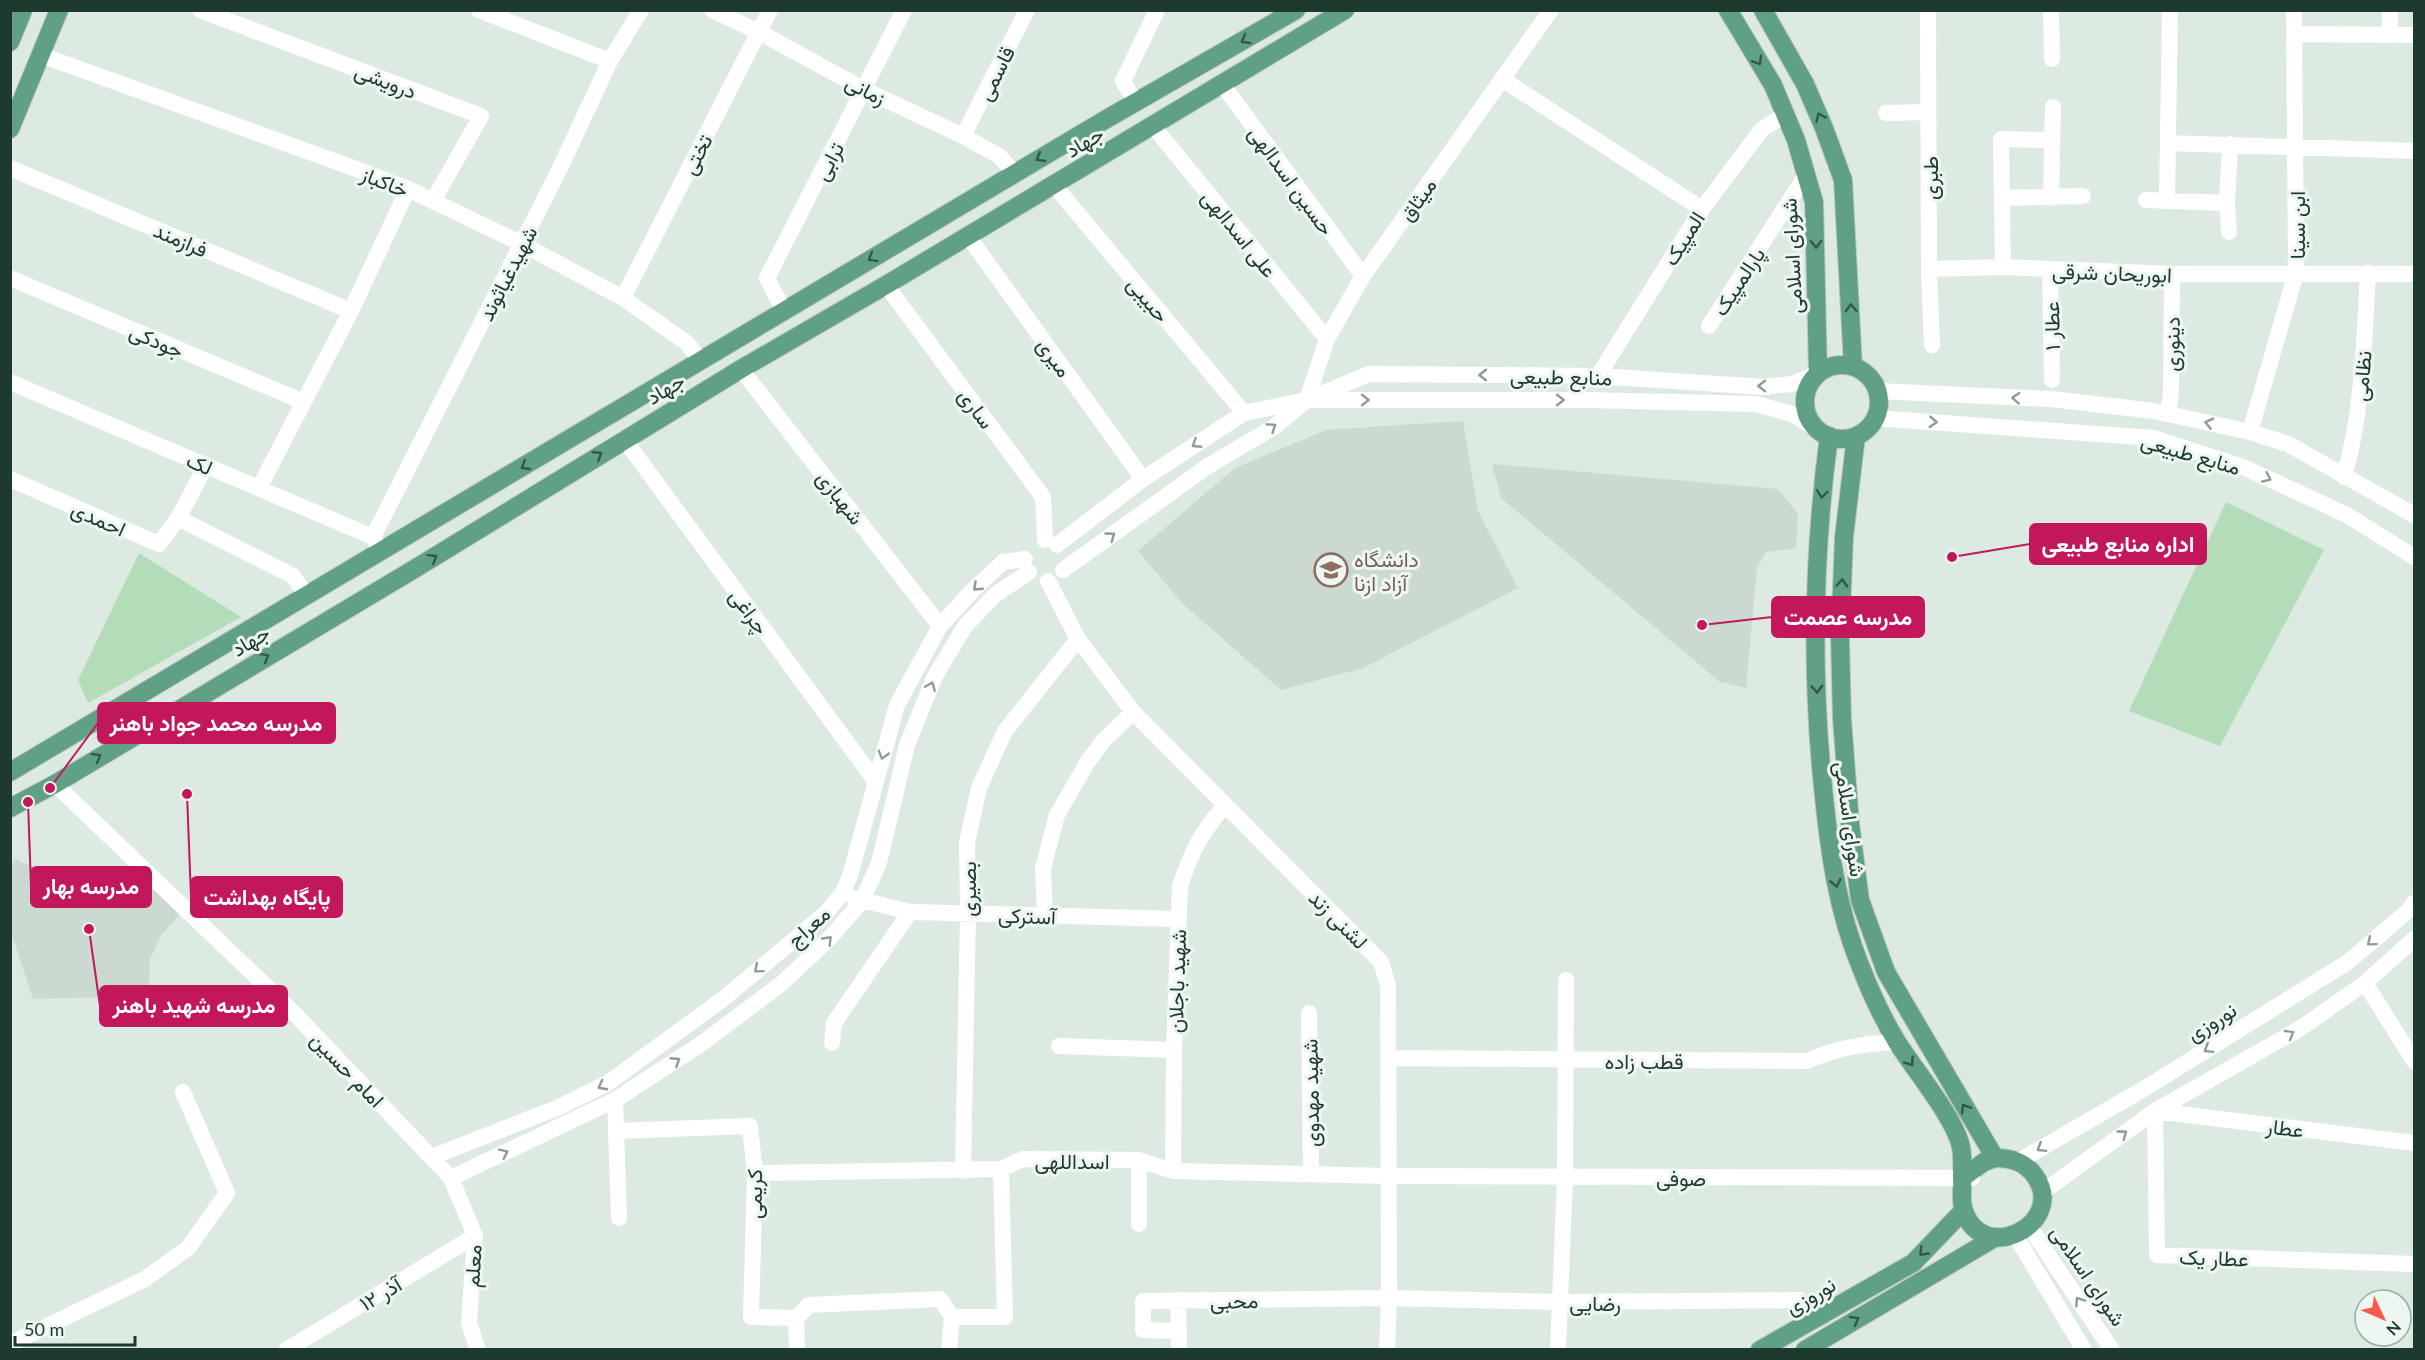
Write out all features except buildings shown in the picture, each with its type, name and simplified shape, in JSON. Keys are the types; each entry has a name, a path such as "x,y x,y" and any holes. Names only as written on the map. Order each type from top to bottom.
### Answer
{"main road":[{"path":"10,42 23,10"},
{"path":"10,129 60,10"},
{"name":"جهاد","path":"10,772 307,596 377,544 472,498 1015,173 1296,10"},
{"name":"جهاد","path":"10,808 55,784 624,439 1345,10"},
{"name":"شورای اسلامی","path":"1728,10 1773,85 1796,141 1814,202 1818,374"},
{"path":"1763,10 1805,84 1843,180 1853,366"},
{"path":"1853,366 1872,380 1879,400 1875,417 1870,425 1856,436 1838,438 1824,433 1810,420 1805,408 1805,395 1810,383 1829,367 1853,366"},
{"name":"شورای اسلامی","path":"1824,433 1815,627 1819,755 1832,865 1844,918 1860,966 1897,1041 1946,1116 1961,1146 1967,1178"},
{"name":"شورای اسلامی","path":"1856,436 1844,537 1840,638 1850,824 1860,900 1886,972 1995,1158"},
{"path":"472,498 487,524"},
{"path":"225,645 238,674"},
{"path":"1805,1350 1996,1237 2022,1231 2039,1211 2042,1193 2038,1180 2030,1169 2019,1161 2007,1158 1995,1158 1984,1162 1967,1178 1964,1210 1976,1228 1996,1237"},
{"name":"نوروزی","path":"1760,1350 1913,1263 1964,1210"}],"street":[{"name":"درویشی","path":"200,10 481,116 433,201"},
{"path":"479,10 610,61"},
{"name":"شهید‌غیاثوند","path":"377,544 610,61 641,10"},
{"name":"زمانی","path":"712,10 759,32 865,90 963,136 999,156 1015,173"},
{"name":"تختی","path":"623,298 770,10"},
{"name":"ترابی","path":"784,312 766,278 865,90 904,10"},
{"name":"قاسمی","path":"963,136 1027,10"},
{"path":"1135,102 1123,81 1157,10"},
{"name":"میثاق","path":"1307,400 1327,339 1363,276 1551,10"},
{"name":"طبری","path":"1928,10 1929,269 1932,345"},
{"path":"2052,10 2052,59"},
{"path":"2167,200 2170,10"},
{"name":"ابن سینا","path":"2250,432 2296,273 2294,10"},
{"path":"2390,10 2390,35"},
{"path":"2294,34 2415,35"},
{"name":"خاکباز","path":"41,56 351,166 408,189 522,244 623,298 687,343 700,361"},
{"path":"1502,79 1702,208"},
{"name":"حسین اسدالهی","path":"1222,84 1363,276"},
{"path":"2050,198 2052,107"},
{"path":"1886,112 1928,112"},
{"name":"المپیک","path":"1598,376 1702,208 1762,129 1785,115"},
{"name":"علی اسدالهی","path":"1152,126 1327,339"},
{"path":"2003,267 2001,139 2050,140"},
{"path":"2168,143 2415,151"},
{"path":"2229,232 2227,203 2230,144"},
{"name":"فرازمند","path":"10,168 351,311"},
{"name":"پارالمپیک","path":"1709,326 1806,175"},
{"name":"حبیبی","path":"1054,185 1244,413"},
{"path":"259,488 351,311 408,189"},
{"path":"2002,198 2083,196"},
{"path":"2146,200 2227,203"},
{"name":"میری","path":"968,236 1143,479"},
{"name":"ابوریحان شرقی","path":"1929,269 2003,267 2050,271 2172,274 2415,274"},
{"name":"عطار ۱","path":"2050,271 2052,380"},
{"name":"نظامی","path":"2344,477 2352,450 2361,390 2368,273"},
{"name":"دینوری","path":"2168,414 2172,274"},
{"name":"جودکی","path":"10,278 304,402"},
{"name":"ساری","path":"886,285 1043,497 1051,542"},
{"name":"شهبازی","path":"741,369 940,626"},
{"name":"منابع طبیعی","path":"1051,542 1244,413 1307,400 1369,374 1598,376 1763,387 1792,384 1818,374"},
{"name":"لک","path":"10,382 259,488 377,544"},
{"name":"منابع طبیعی","path":"1877,391 2051,399 2168,414 2250,432 2288,444 2415,515"},
{"name":"منابع طبیعی","path":"1063,570 1209,466 1274,427 1307,400 1574,400 1756,404 1792,414 1824,433"},
{"name":"منابع طبیعی","path":"1875,417 2154,438 2243,467 2347,515 2415,557"},
{"name":"چراغی","path":"624,439 876,782"},
{"name":"احمدی","path":"10,478 159,544 178,518 206,466"},
{"path":"178,518 293,576 307,596"},
{"path":"1039,541 1051,542 1064,552 1063,570 1057,577 1041,580 1027,566 1030,548 1039,541"},
{"name":"معراج","path":"432,1156 557,1108 608,1083 723,999 826,913 842,894 850,876 897,705 940,626 970,592 1004,562 1027,566"},
{"name":"معراج","path":"451,1178 615,1100 701,1044 781,984 828,940 862,902 879,863 907,746 935,676 965,626 1027,566"},
{"name":"لشنی زند","path":"1048,580 1078,639 1133,712 1381,962 1388,985 1389,1298 1387,1350"},
{"name":"بصیری","path":"963,1171 968,913 967,843 979,788 1005,731 1078,639"},
{"path":"1045,916 1043,868 1057,815 1103,741 1133,712"},
{"name":"امام حسین","path":"55,784 293,1012 432,1156"},
{"name":"شهید باجلان","path":"1173,1171 1174,1050 1180,885 1202,832 1225,805"},
{"name":"آسترکی","path":"842,894 862,902 910,912 1178,919"},
{"name":"نوروزی","path":"2019,1161 2147,1087 2348,962 2415,903"},
{"path":"832,1043 834,1023 910,912"},
{"path":"2042,1193 2155,1111 2301,1028 2365,983 2415,939"},
{"path":"1558,1350 1564,1177 1566,980"},
{"path":"2365,983 2415,1060"},
{"name":"شهید مهدوی","path":"1309,1013 1311,1173"},
{"name":"قطب زاده","path":"1389,1058 1807,1060 1856,1044 1897,1041"},
{"path":"1059,1046 1174,1050"},
{"path":"10,1344 145,1279 188,1248 227,1193 183,1092"},
{"path":"615,1100 619,1218"},
{"name":"عطار","path":"2155,1111 2415,1143"},
{"name":"عطار یک","path":"2155,1111 2157,1255 2415,1264"},
{"name":"کریمی","path":"616,1131 750,1126 755,1173 751,1317 796,1318"},
{"name":"معلم","path":"432,1156 451,1178 475,1236 469,1323 478,1350"},
{"name":"اسداللهی","path":"755,1173 963,1171 1001,1169 1023,1160 1139,1160 1173,1171 1389,1176"},
{"path":"1139,1160 1139,1224"},
{"path":"952,1317 1005,1317 1001,1169"},
{"name":"صوفی","path":"1389,1176 1967,1178"},
{"name":"شورای اسلامی","path":"2022,1231 2084,1350"},
{"name":"شورای اسلامی","path":"2022,1231 2112,1350"},
{"name":"۱۲ آذر","path":"286,1350 475,1236"},
{"name":"محبی","path":"1179,1331 1143,1330 1143,1302 1389,1298"},
{"name":"رضایی","path":"1389,1298 1559,1302 1800,1300"},
{"path":"797,1350 796,1318 809,1305 940,1299 952,1317 949,1350"},
{"path":"1178,1300 1179,1350"}],"shaded area":[{"name":"دانشگاه آزاد ازنا","path":"1463,421 1478,511 1518,588 1363,668 1281,690 1183,604 1138,551 1235,468 1326,430"},
{"path":"1492,464 1778,489 1798,514 1796,548 1766,552 1757,568 1746,688 1720,682 1501,498"},
{"path":"15,859 94,894 117,895 146,881 179,915 161,936 150,959 149,996 33,999 11,932 10,872"}],"green space":[{"path":"2226,502 2324,550 2220,746 2129,711"},
{"path":"139,553 241,617 88,703 78,680"}],"place":[{"name":"اداره منابع طبیعی","path":"1952,557"},
{"name":"دانشگاه آزاد ازنا","path":"1331,570"},
{"name":"مدرسه عصمت","path":"1702,625"},
{"name":"مدرسه محمد جواد باهنر","path":"50,788"},
{"name":"پایگاه بهداشت","path":"187,794"},
{"name":"مدرسه بهار","path":"28,802"},
{"name":"مدرسه شهید باهنر","path":"89,929"}]}
